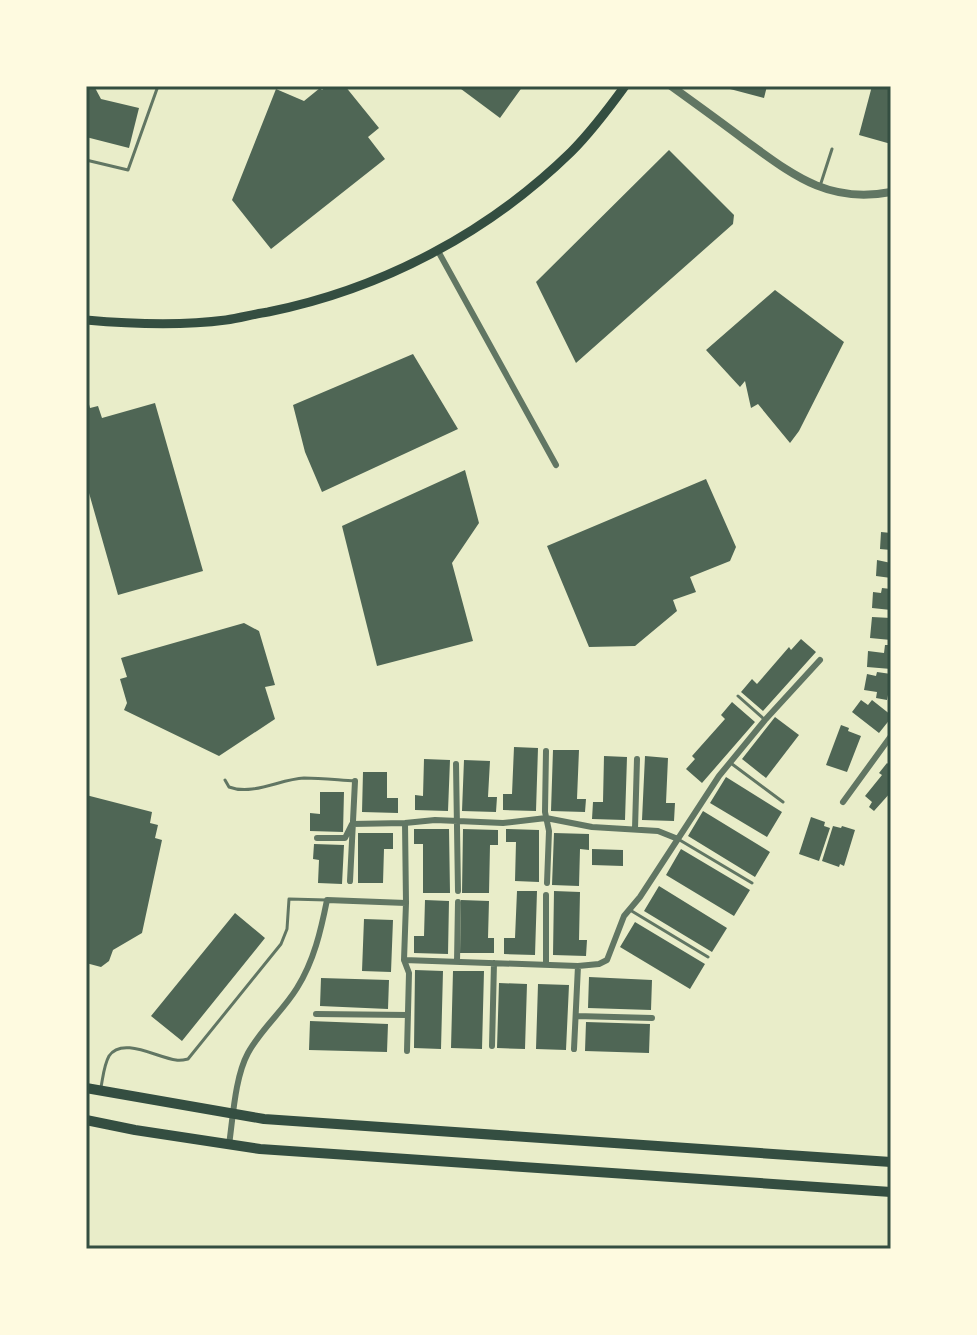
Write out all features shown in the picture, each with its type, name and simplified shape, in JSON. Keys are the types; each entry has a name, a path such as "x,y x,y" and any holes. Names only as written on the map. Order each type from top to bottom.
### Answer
{"main road":[{"path":"86,320 134,324 226,320 307,304 373,281 438,251 502,210 572,151 625,86"},
{"path":"86,1088 278,1120 891,1162"},
{"path":"86,1120 260,1149 891,1192"}],"street":[{"path":"671,86 794,176 820,187 858,195 891,192"},
{"path":"438,251 556,465"},
{"path":"404,960 578,966 607,960 618,929 730,763 820,660"},
{"path":"843,802 891,736"},
{"path":"546,751 547,883"},
{"path":"635,829 637,759"},
{"path":"456,764 458,891"},
{"path":"350,881 355,781"},
{"path":"352,824 458,820 503,823 546,818 592,827 658,831 678,839"},
{"path":"405,823 404,960 409,973 407,1051"},
{"path":"317,838 345,838 352,824"},
{"path":"546,895 546,965"},
{"path":"229,1145 247,1055 297,989 309,966 320,936 327,900 406,903"},
{"path":"457,962 458,902"},
{"path":"492,1046 494,963"},
{"path":"574,1049 578,966"},
{"path":"316,1014 408,1015"},
{"path":"576,1016 652,1018"}],"lane":[{"path":"86,160 128,170 158,86"},
{"path":"820,187 832,149"},
{"path":"738,696 765,720"},
{"path":"730,763 783,802"},
{"path":"225,780 235,790 306,778 355,781"},
{"path":"678,839 752,883"},
{"path":"101,1091 110,1053 117,1049 131,1047 178,1061 188,1059 281,944 287,929 289,899 327,900"},
{"path":"630,910 708,957"}],"building":[{"path":"86,86 94,86 101,99 139,108 129,148 86,137"},
{"path":"327,86 345,86 379,128 368,137 385,159 271,249 232,200 276,89 304,101"},
{"path":"457,86 523,86 500,118"},
{"path":"731,86 767,86 764,98 730,89"},
{"path":"872,86 891,86 891,144 859,135"},
{"path":"669,150 734,215 733,224 576,363 536,282"},
{"path":"775,290 844,342 790,443 758,404 751,408 745,381 740,387 706,350"},
{"path":"413,354 458,429 322,492 305,452 293,405"},
{"path":"87,397 90,408 98,406 102,418 155,403 203,571 118,595 86,491"},
{"path":"465,470 479,523 452,563 473,641 377,666 342,526"},
{"path":"706,479 736,547 730,561 690,577 696,592 673,600 677,611 635,646 589,647 547,546"},
{"path":"881,532 891,533 891,550 880,549"},
{"path":"877,560 891,563 891,578 876,576"},
{"path":"882,588 891,589 891,610 872,608 873,592 881,593"},
{"path":"872,617 891,618 891,640 870,638"},
{"path":"244,623 259,631 275,685 265,687 275,719 219,756 124,710 127,703 120,679 127,677 121,658"},
{"path":"801,639 816,652 763,711 741,692 752,679 757,684 789,647 791,650"},
{"path":"885,645 891,645 891,669 867,667 868,651 884,653"},
{"path":"877,672 891,674 891,695 887,700 876,698 877,692 864,690 867,674 876,676"},
{"path":"861,700 868,705 872,700 891,715 879,733 852,712"},
{"path":"732,702 755,722 702,783 686,769 695,759 692,756 725,719 721,715"},
{"path":"775,717 799,735 766,778 742,759"},
{"path":"841,725 861,736 847,772 826,765"},
{"path":"514,747 538,748 536,811 503,810 503,794 512,794"},
{"path":"553,750 579,750 577,799 586,799 585,812 551,811"},
{"path":"604,756 627,757 625,820 592,819 593,802 603,802"},
{"path":"645,756 668,758 666,803 675,803 674,821 642,820"},
{"path":"424,759 450,760 448,811 415,810 415,795 423,796"},
{"path":"464,760 490,761 488,797 497,797 496,812 462,811"},
{"path":"887,763 891,766 891,792 874,811 869,807 872,802 865,796 882,775 879,773"},
{"path":"363,772 387,772 387,798 398,798 398,813 362,812"},
{"path":"726,777 782,812 767,837 710,803"},
{"path":"320,792 344,792 343,832 310,831 310,813 320,814"},
{"path":"86,795 152,812 150,823 158,825 155,838 162,840 142,933 113,950 109,961 101,967 86,963"},
{"path":"703,811 770,852 755,877 688,836"},
{"path":"811,817 825,822 824,826 830,828 819,861 799,854"},
{"path":"833,826 855,830 844,866 822,861"},
{"path":"414,829 449,829 450,893 423,893 423,844 414,844"},
{"path":"463,829 498,830 498,845 490,845 489,893 462,893"},
{"path":"506,829 539,830 539,882 515,881 516,842 506,842"},
{"path":"358,833 393,833 393,849 384,849 383,883 358,883"},
{"path":"554,833 589,834 589,850 580,849 579,886 552,885"},
{"path":"314,844 344,845 342,884 318,883 319,860 313,859"},
{"path":"592,849 623,850 623,866 592,865"},
{"path":"681,849 750,890 734,916 666,875"},
{"path":"659,886 727,928 712,952 644,911"},
{"path":"517,891 537,891 535,955 504,954 504,938 515,938"},
{"path":"554,891 580,892 579,940 587,940 586,956 553,955"},
{"path":"425,900 449,901 448,954 414,953 414,936 424,936"},
{"path":"461,900 489,901 488,938 494,938 494,953 460,953"},
{"path":"235,913 265,938 182,1041 151,1016"},
{"path":"364,919 393,920 391,972 362,971"},
{"path":"635,922 705,964 690,989 620,947"},
{"path":"415,970 443,971 441,1049 414,1048"},
{"path":"453,971 484,971 482,1049 451,1048"},
{"path":"589,977 652,980 651,1010 588,1008"},
{"path":"321,978 389,980 388,1009 320,1006"},
{"path":"499,983 527,984 525,1049 497,1048"},
{"path":"538,984 569,985 566,1050 536,1049"},
{"path":"310,1021 388,1024 387,1052 309,1050"},
{"path":"586,1022 650,1024 649,1053 585,1051"}]}
